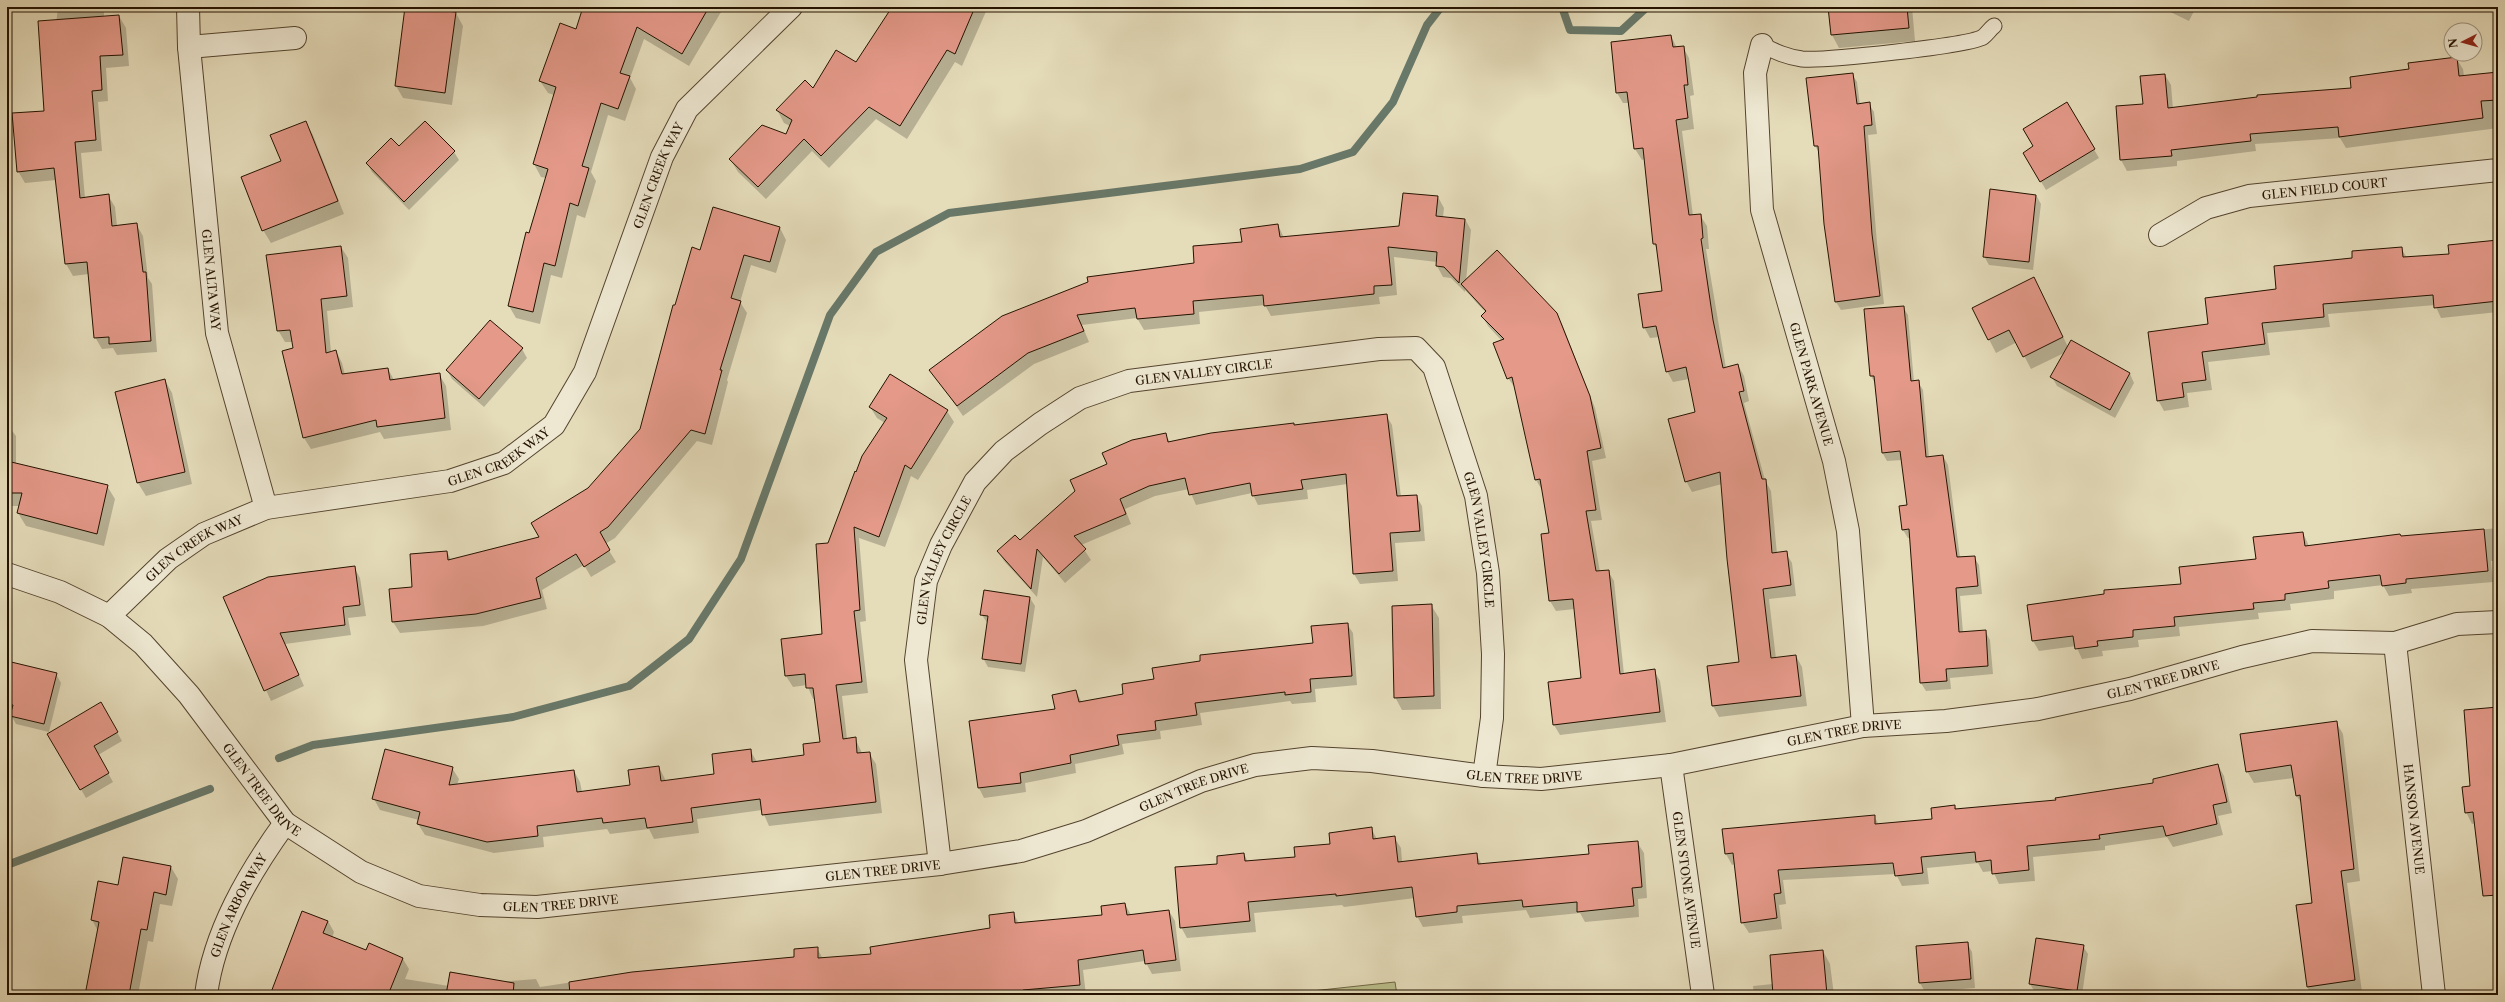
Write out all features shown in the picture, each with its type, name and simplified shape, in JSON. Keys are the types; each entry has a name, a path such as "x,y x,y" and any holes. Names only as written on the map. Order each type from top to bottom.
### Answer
{"street":[{"name":"GLEN ALTA WAY","path":"188,7 189,46 217,333 266,508"},
{"name":"GLEN CREEK WAY","path":"110,616 168,559 204,534 266,508 450,481 504,463 554,425 586,372 662,157 687,109 791,7"},
{"path":"189,46 295,38"},
{"name":"GLEN PARK AVENUE","path":"1762,45 1755,73 1762,210 1834,461 1848,531 1863,726"},
{"name":"GLEN FIELD COURT","path":"2160,235 2206,208 2249,196 2498,170"},
{"name":"GLEN VALLEY CIRCLE","path":"940,864 916,660 926,581 941,544 975,482 1004,451 1080,398 1128,381 1379,349 1416,348 1434,367 1476,496 1488,573 1493,662 1492,718 1484,776"},
{"name":"GLEN TREE DRIVE","path":"7,574 60,592 110,616 143,644 189,695 285,823 361,872 419,896 480,905 537,906 582,903 940,864 1021,851 1079,833 1144,808 1201,781 1255,765 1312,758 1372,761 1484,776 1541,779 1671,765 1863,726 1946,721 2038,709 2130,688 2312,641 2395,643 2457,624 2498,622"},
{"name":"HANSON AVENUE","path":"2395,643 2434,995"},
{"name":"GLEN STONE AVENUE","path":"1671,765 1703,995"},
{"name":"GLEN ARBOR WAY","path":"206,995 217,951 240,892 261,856 285,823"}],"lane":[{"path":"1762,45 1783,56 1804,59 1848,56 1961,44 1983,37 1994,26"}],"green space":[{"path":"1395,982 1397,995 1275,995"}],"building":[{"path":"405,7 456,12 445,93 395,86"},
{"path":"583,7 709,7 682,54 637,27 620,73 630,76 618,109 601,103 582,166 589,168 578,206 570,203 555,266 544,263 533,312 508,306 526,232 529,233 548,169 533,164 556,87 539,81 560,23 576,29"},
{"path":"892,7 975,7 955,54 947,50 900,126 869,107 821,156 804,139 758,187 729,159 762,125 786,134 792,120 776,110 805,80 813,88 836,50 856,62"},
{"path":"1828,7 1907,7 1909,28 1831,35"},
{"path":"119,15 123,55 100,56 102,90 92,91 96,140 75,142 80,198 109,194 112,226 137,223 143,272 146,272 151,341 109,344 109,337 94,338 87,262 65,264 54,168 17,172 12,113 44,111 38,21"},
{"path":"1671,35 1673,47 1684,46 1688,85 1684,85 1688,118 1676,120 1689,215 1701,214 1703,238 1701,239 1713,320 1723,368 1738,364 1744,391 1739,392 1762,479 1766,479 1772,553 1787,551 1791,585 1763,589 1771,658 1796,655 1801,696 1712,706 1707,666 1739,662 1727,559 1720,472 1685,482 1668,419 1695,412 1686,367 1666,372 1656,326 1643,328 1638,294 1662,291 1656,244 1653,244 1643,148 1634,149 1627,92 1616,93 1611,42"},
{"path":"2443,59 2443,62 2458,62 2459,76 2498,72 2498,100 2481,101 2483,118 2339,137 2338,127 2250,134 2251,141 2171,150 2172,156 2120,160 2116,106 2143,104 2140,76 2165,74 2168,108 2257,97 2257,95 2351,88 2350,77 2409,69 2408,63"},
{"path":"1853,73 1857,104 1870,102 1872,125 1864,126 1872,234 1880,296 1835,302 1824,224 1818,146 1814,146 1806,78"},
{"path":"2067,102 2095,149 2040,182 2023,153 2033,146 2023,129"},
{"path":"306,121 338,201 262,231 241,177 281,161 270,135"},
{"path":"425,121 455,151 404,202 366,163 391,138 399,146"},
{"path":"1990,189 2036,195 2029,262 1983,257"},
{"path":"1403,193 1438,196 1436,216 1465,219 1459,283 1444,267 1436,266 1437,252 1388,247 1392,285 1374,286 1374,294 1264,306 1263,295 1193,301 1194,314 1137,319 1135,308 1077,315 1084,331 1028,353 957,406 929,370 1002,316 1088,282 1087,277 1194,263 1193,246 1242,242 1240,229 1278,224 1280,237 1399,226"},
{"path":"713,207 780,227 770,262 744,255 731,298 741,301 720,370 722,370 705,434 691,430 608,527 600,532 610,550 584,567 576,554 536,578 541,598 476,614 392,622 389,589 412,587 410,554 447,551 448,560 539,537 531,523 588,488 640,429 673,305 675,305 692,247 700,250"},
{"path":"2498,240 2498,301 2434,308 2433,295 2323,304 2324,317 2262,323 2265,344 2202,352 2206,380 2182,383 2184,397 2157,401 2148,332 2208,324 2205,298 2276,289 2274,266 2352,258 2352,251 2402,247 2403,257 2449,254 2448,245"},
{"path":"341,246 347,296 321,299 326,353 336,350 342,374 388,368 390,380 440,373 445,418 377,427 376,420 303,438 282,351 293,348 290,330 277,331 266,255"},
{"path":"1497,250 1557,313 1590,396 1601,448 1587,451 1596,510 1586,511 1596,571 1609,570 1620,674 1655,669 1660,712 1553,725 1548,682 1581,678 1573,599 1549,601 1541,534 1549,533 1540,479 1535,480 1512,377 1507,379 1493,343 1504,339 1481,316 1486,311 1461,284"},
{"path":"2034,277 2063,337 2023,357 2009,330 1988,340 1972,308"},
{"path":"1904,306 1911,381 1919,380 1926,457 1943,455 1957,557 1975,556 1978,586 1956,588 1959,632 1986,630 1988,666 1946,669 1947,681 1920,683 1909,529 1902,530 1899,506 1907,505 1900,451 1882,453 1874,376 1870,376 1864,309"},
{"path":"490,320 523,348 479,399 446,370"},
{"path":"2071,340 2130,373 2110,410 2050,377"},
{"path":"890,374 948,410 911,469 905,465 879,537 854,527 860,610 854,611 862,682 836,685 843,739 856,737 857,753 870,752 876,802 762,815 760,799 691,808 693,822 647,828 645,818 603,823 602,818 537,826 538,836 487,842 417,824 420,812 372,799 385,749 453,767 449,785 574,770 577,792 630,785 628,770 659,766 661,781 714,774 712,754 751,749 752,762 804,755 803,744 820,742 813,688 806,688 805,674 785,676 781,639 822,634 816,544 828,543 862,456 887,418 869,407"},
{"path":"165,379 185,472 137,483 115,392"},
{"path":"1387,414 1397,496 1417,495 1420,531 1390,533 1393,571 1353,574 1346,474 1301,480 1303,489 1252,496 1250,483 1189,495 1185,478 1149,486 1120,499 1126,514 1074,536 1086,549 1059,574 1037,549 1031,589 997,551 1015,535 1020,540 1075,491 1070,480 1107,464 1102,453 1132,440 1166,433 1168,442 1211,433"},
{"path":"7,461 108,485 97,534 17,513 22,493 7,493"},
{"path":"2484,529 2488,571 2406,579 2406,583 2382,586 2380,575 2328,581 2329,588 2285,594 2285,600 2253,603 2254,609 2174,617 2175,626 2133,630 2133,637 2097,641 2098,646 2075,649 2073,636 2032,641 2027,605 2104,594 2104,590 2181,584 2179,567 2256,559 2253,537 2303,532 2305,546 2400,534 2401,536"},
{"path":"355,566 360,605 343,607 345,625 280,633 299,675 264,691 223,597 268,577"},
{"path":"984,590 1030,597 1021,664 982,659 988,616 980,615"},
{"path":"1432,604 1434,696 1394,698 1392,606"},
{"path":"1348,623 1352,676 1310,679 1311,692 1285,695 1285,692 1195,703 1197,715 1155,721 1156,730 1117,735 1119,745 1070,755 1071,763 1020,773 1021,783 978,788 969,721 1055,709 1052,695 1076,690 1079,702 1123,694 1122,684 1154,679 1152,668 1200,661 1200,655 1313,643 1311,626"},
{"path":"7,661 57,673 44,724 10,716 13,705 7,704"},
{"path":"101,702 118,732 94,746 109,773 80,790 47,734"},
{"path":"2498,707 2498,895 2483,896 2473,812 2465,813 2462,787 2470,786 2464,710"},
{"path":"2337,721 2354,869 2341,871 2355,980 2307,987 2296,905 2312,903 2300,795 2296,796 2291,765 2246,772 2240,734"},
{"path":"2218,764 2227,802 2213,805 2217,824 2166,836 2163,826 2099,835 2100,839 2027,846 2029,870 1992,874 1991,860 1976,862 1975,852 1921,857 1923,873 1895,876 1893,863 1778,870 1781,893 1774,894 1777,918 1741,923 1733,853 1725,854 1722,829 1875,815 1875,824 1932,819 1931,808 1955,805 1955,809 2056,800 2055,798 2153,783 2153,779"},
{"path":"1372,827 1373,839 1395,836 1398,862 1477,853 1478,864 1589,854 1588,845 1638,841 1642,887 1632,888 1634,906 1577,912 1577,902 1523,907 1522,900 1457,906 1457,912 1416,917 1412,887 1336,896 1336,894 1248,902 1250,921 1180,928 1175,867 1217,864 1217,856 1244,853 1245,861 1295,857 1294,847 1330,844 1329,833"},
{"path":"123,857 171,866 166,895 154,892 147,930 141,929 129,995 85,995 99,922 91,920 98,881 118,885"},
{"path":"1125,903 1127,915 1169,910 1176,960 1145,964 1143,950 1078,960 1080,985 1023,990 1024,995 570,995 569,982 632,972 794,957 794,949 818,947 818,958 871,954 870,947 990,928 989,915 1014,912 1015,923 1102,915 1101,906"},
{"path":"302,911 328,921 323,933 366,950 369,943 403,958 388,995 270,995"},
{"path":"2036,938 2084,945 2077,991 2029,984"},
{"path":"1968,942 1971,979 1919,983 1916,946"},
{"path":"1823,950 1827,995 1773,995 1770,955"},
{"path":"450,972 514,983 513,995 446,995"}],"waterway":[{"path":"279,758 313,745 513,717 629,686 689,639 741,559 830,315 876,252 949,213 1300,169 1353,152 1393,102 1427,25 1441,7"},
{"path":"1562,7 1570,30 1621,31 1647,7"},
{"path":"7,865 210,789"}]}
